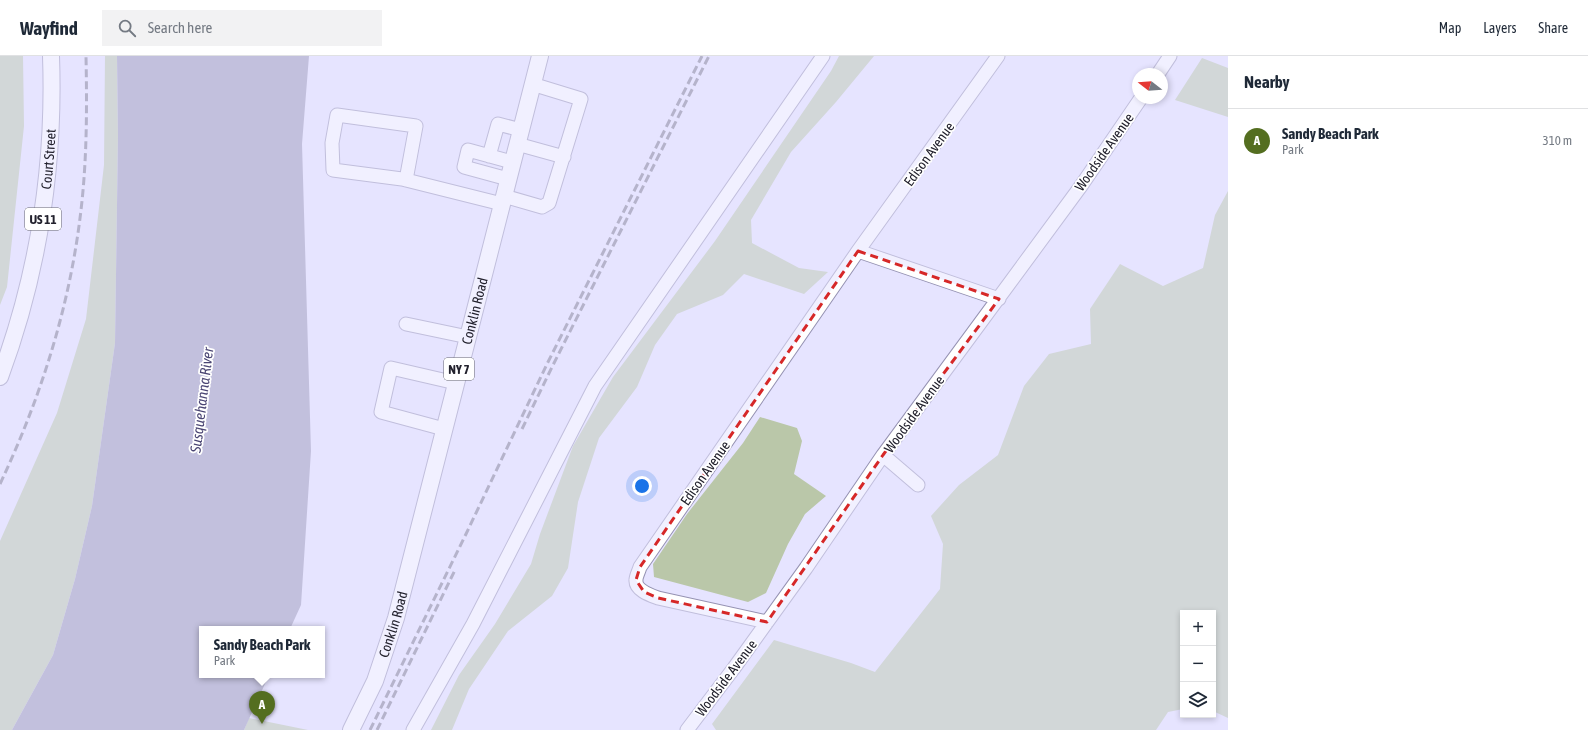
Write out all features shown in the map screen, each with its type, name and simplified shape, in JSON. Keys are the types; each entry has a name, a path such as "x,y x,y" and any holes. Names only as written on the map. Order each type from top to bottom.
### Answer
{"main road":[{"name":"Court Street","path":"0,376 12,344 28,289 43,216 50,157 52,85 51,56"},
{"name":"Conklin Road","path":"351,730 375,681 396,618 539,56"}],"street":[{"path":"413,730 473,624 595,386 823,56"},
{"name":"Edison Avenue","path":"767,622 658,598 644,592 637,586 636,580 640,567 858,251 998,56"},
{"path":"1162,68 1170,56"},
{"path":"406,180 416,126 337,115 332,144 333,170 406,180 542,207 549,203 581,99 532,84"},
{"name":"Woodside Avenue","path":"687,730 767,622 883,456 1081,186 1138,104"},
{"path":"489,156 498,124 519,137 564,156"},
{"path":"508,179 464,167 468,150 512,162"},
{"path":"858,251 999,299"},
{"path":"406,324 468,337"},
{"path":"444,429 381,412 391,368 456,383"},
{"path":"883,456 918,485"}],"highlighted area":[{"path":"858,251 999,299 883,455 767,622 658,598 644,592 636,580 640,567"}],"green space":[{"path":"0,56 23,56 24,126 7,287 0,305"},
{"path":"105,56 117,56 118,136 115,343 92,506 75,579 53,655 12,730 0,730 0,541 57,413 86,319 104,165"},
{"path":"839,56 874,56 836,102 791,152 751,220 752,243 799,268 828,272 804,294 744,274 723,295 677,314 655,345 637,387 599,438 578,502 568,568 552,596 508,631 469,689 452,730 431,730 459,675 495,624 531,564 540,534 573,446 613,377 715,241 831,71"},
{"path":"1202,58 1228,68 1228,117 1175,100"},
{"path":"1228,191 1228,718 1216,712 1216,610 1180,610 1180,710 1168,712 1156,730 716,730 712,724 774,640 851,663 875,672 940,589 943,544 931,516 959,485 998,455 1024,386 1049,354 1091,344 1090,309 1120,264 1163,286 1203,268 1215,215"},
{"path":"760,417 797,428 802,441 794,474 826,496 805,514 788,544 766,593 748,602 654,577 653,564 687,514 743,443"},
{"path":"249,718 308,730 244,730"}],"water":[{"name":"Susquehanna River","path":"117,56 309,56 302,144 311,451 301,605 291,626 199,626 199,678 268,678 244,730 12,730 53,655 75,579 92,506 115,343 118,136"}],"railway":[{"path":"0,484 15,451 41,384 52,350 69,281 81,210 84,172 86,56"},
{"path":"370,730 547,364 702,56"},
{"path":"522,429 709,56"},
{"path":"377,730 455,570"}],"place":[{"name":"Sandy Beach Park","path":"262,724"}]}
